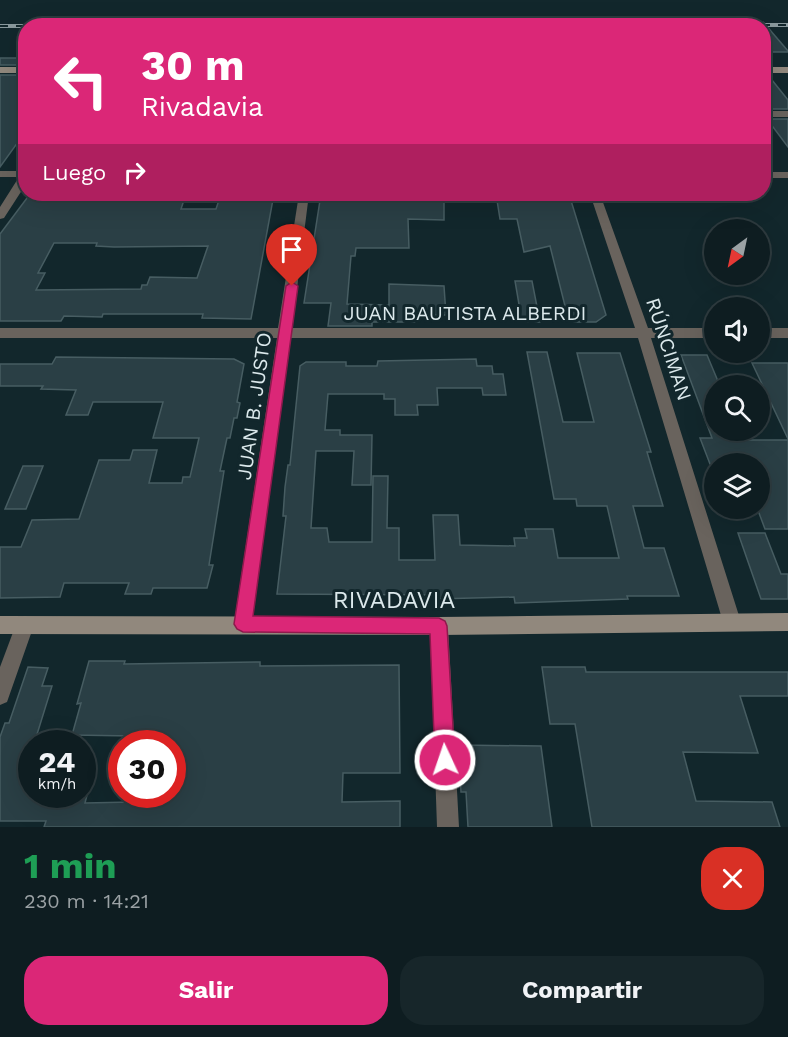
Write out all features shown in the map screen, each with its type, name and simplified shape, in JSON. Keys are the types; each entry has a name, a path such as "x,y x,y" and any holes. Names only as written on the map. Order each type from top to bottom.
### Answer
{"street":[{"path":"0,70 18,70"},
{"path":"784,70 788,78"},
{"path":"771,114 788,114"},
{"path":"0,174 18,174"},
{"path":"771,175 788,175"},
{"path":"0,216 18,187"},
{"name":"JUAN B. JUSTO","path":"243,624 303,201"},
{"name":"RÚNCIMAN","path":"597,201 643,333 732,622"},
{"name":"JUAN BAUTISTA ALBERDI","path":"0,333 704,333"},
{"path":"770,333 788,333"},
{"name":"RIVADAVIA","path":"0,625 439,626 788,622"},
{"path":"0,695 25,625"},
{"path":"439,626 448,827"}],"building":[{"path":"771,31 788,51 771,52"},
{"path":"0,58 18,58 18,65 0,65"},
{"path":"0,75 18,75 18,142 0,167"},
{"path":"771,79 788,100 788,109 771,109"},
{"path":"771,119 788,119 788,147 771,124"},
{"path":"25,201 184,201 181,209 216,209 219,201 273,201 251,319 202,318 203,314 103,314 102,317 64,316 61,321 0,321 0,234","holes":["54,243 97,243 96,246 114,247 208,246 197,278 150,277 147,285 142,285 141,289 36,290 45,273 38,273"]},
{"path":"320,201 444,201 444,220 408,219 409,248 356,248 355,256 351,256 347,304 389,305 389,284 444,286 446,315 415,315 415,322 372,322 372,326 328,326 331,303 304,303"},
{"path":"497,201 571,201 606,315 596,322 569,322 550,246 524,252 517,219 500,219"},
{"path":"515,281 532,281 540,322 522,322"},
{"path":"527,352 547,352 563,422 594,422 577,353 620,353 651,452 647,452 663,506 633,506 644,548 664,548 679,596 627,596 628,599 515,603 514,597 436,599 436,595 277,594 286,516 283,516 285,487 288,465 290,465 300,366 306,362 346,362 346,366 377,366 378,361 476,359 477,366 492,366 493,374 503,374 506,395 483,395 482,388 437,388 438,405 417,405 418,415 395,415 395,399 384,399 384,394 328,394 325,430 340,430 340,435 372,435 371,485 352,485 354,451 316,451 311,528 327,528 329,542 372,542 373,476 388,476 387,528 399,528 399,560 435,560 433,515 458,515 460,545 515,546 514,538 527,538 525,529 553,529 558,558 619,558 607,506 577,506 576,499 554,499"},
{"path":"681,355 704,355 704,363 710,363 715,375 704,375 704,417"},
{"path":"56,357 234,359 244,364 237,402 240,403 237,418 234,418 230,438 227,438 220,471 224,471 209,565 213,565 207,588 153,588 151,594 125,594 129,583 64,583 60,597 0,598 0,547 21,547 32,520 79,519 99,460 130,460 133,450 157,450 149,483 182,483 183,477 190,477 199,438 153,438 163,402 93,402 88,415 66,415 76,390 41,389 43,386 0,386 0,364 52,364"},
{"path":"752,363 788,363 788,439 770,401 770,375 758,375"},
{"path":"700,438 704,438 704,441 788,440 788,529 765,529 761,519 770,519 770,453 706,453"},
{"path":"23,466 43,466 26,509 5,509"},
{"path":"738,533 765,533 781,574 788,574 788,599 761,599"},
{"path":"89,661 125,661 124,664 260,662 260,666 399,665 400,773 343,773 342,802 400,801 400,827 44,827 46,821 0,821 0,737 5,723 9,723 28,667 48,668 42,686 52,686 38,730 18,730 18,808 96,808 96,803 108,803 108,808 186,808 186,730 108,730 108,736 96,735 96,730 73,730 81,703 77,704"},
{"path":"542,667 585,667 586,672 788,672 788,696 740,696 758,753 683,752 696,801 772,802 780,827 592,827 575,724 550,724"},
{"path":"458,745 541,746 552,827 468,827 466,792 461,792"}],"railway":[{"path":"771,25 788,25"},
{"path":"0,26 18,26"}],"route":[{"path":"292,286 243,624 439,626 445,760"}]}
